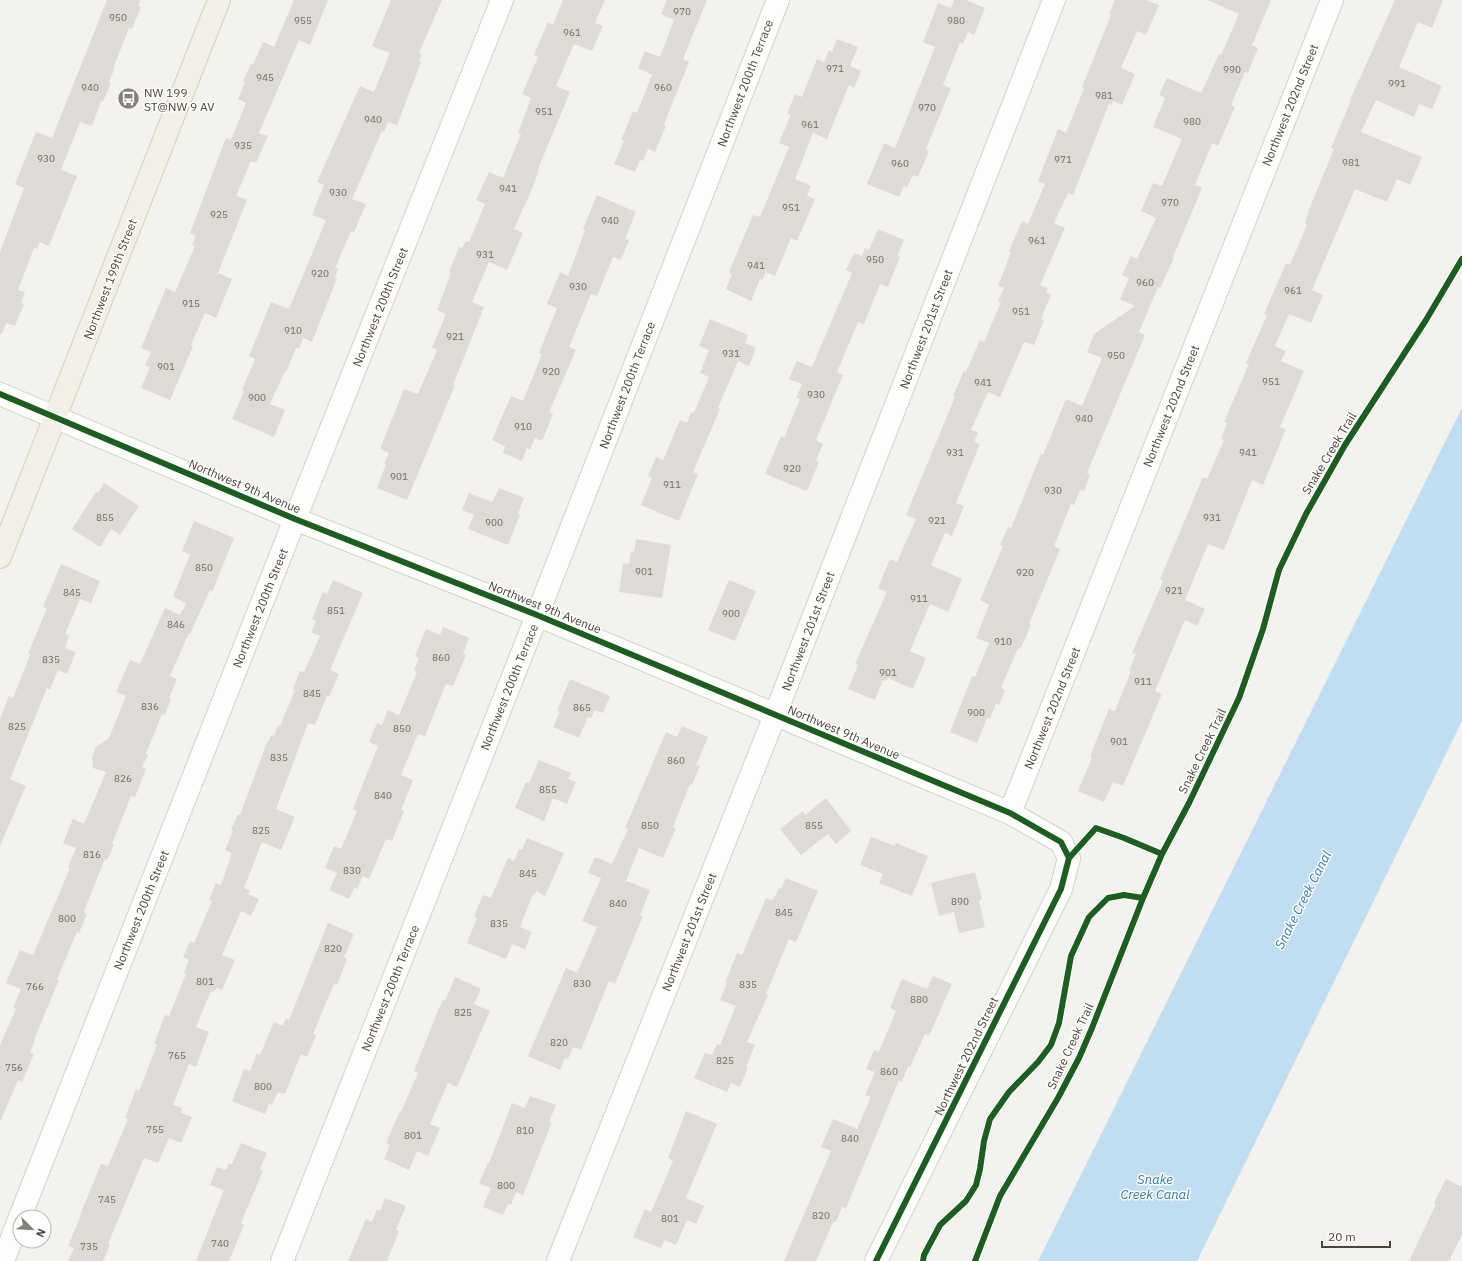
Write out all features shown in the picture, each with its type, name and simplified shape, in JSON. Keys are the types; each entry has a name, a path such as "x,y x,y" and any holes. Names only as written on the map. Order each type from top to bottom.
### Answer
{"main road":[{"name":"Northwest 199th Street","path":"0,557 219,0"}],"street":[{"name":"Northwest 200th Street","path":"23,1209 295,519 502,0"},
{"name":"Northwest 200th Terrace","path":"282,1261 778,0"},
{"name":"Northwest 201st Street","path":"558,1261 775,715 1054,0"},
{"name":"Northwest 202nd Street","path":"1010,813 1332,0"},
{"name":"Northwest 9th Avenue","path":"0,394 295,519 537,615 1010,813 1061,842 1069,858"},
{"name":"Northwest 202nd Street","path":"876,1261 1061,890 1069,858"},
{"name":"Northwest 200th Street","path":"3,1261 12,1238"}],"water":[{"name":"Snake Creek Canal","path":"1462,408 1462,721 1197,1261 1038,1261"}],"building":[{"path":"107,0 140,0 138,6 141,7 132,29 129,28 113,69 114,70 109,82 111,83 103,102 101,101 92,126 80,122 61,170 77,176 49,246 40,242 37,249 34,248 18,290 25,292 21,303 24,304 15,326 6,323 2,334 0,334 0,252 24,188 15,184 36,132 52,138"},
{"path":"294,0 328,0 310,45 299,40 259,133 268,136 256,163 251,161 236,196 247,200 218,273 232,279 216,318 205,313 170,400 141,388 150,367 145,365 151,352 141,348 166,288 175,292 195,246 192,245 196,236 190,233 226,138 231,140 246,103 238,99 245,82 243,81 251,64 253,65 263,42 274,47"},
{"path":"391,0 442,0 419,53 422,54 419,62 421,62 397,125 388,122 384,132 382,131 352,199 366,204 354,232 351,231 335,268 338,269 335,277 337,278 312,342 303,338 299,349 296,348 270,404 285,410 274,437 232,419 255,359 249,356 271,302 289,309 326,220 312,215 324,185 317,182 360,86 374,92 390,53 372,46"},
{"path":"563,0 605,0 595,23 603,26 592,51 574,44 556,86 570,92 538,169 532,189 514,229 523,233 507,270 489,262 472,302 484,307 453,385 455,385 407,500 377,488 389,453 380,449 404,389 418,394 437,350 432,348 446,314 437,310 451,273 449,272 459,247 462,248 466,241 469,242 485,204 476,200 489,172 503,178 521,134 518,133 531,98 522,94 538,57 534,55 548,22 553,25"},
{"path":"667,0 707,0 683,59 689,62 664,124 666,126 655,152 648,149 643,161 640,160 635,172 614,164 624,141 621,140 633,111 637,113 652,75 638,68 645,51 660,57 674,20 661,14"},
{"path":"954,0 966,0 985,8 974,35 968,32 963,44 960,43 943,85 951,88 926,149 929,151 918,177 913,175 907,187 904,186 899,197 867,184 884,143 895,148 935,47 923,42 938,3 951,8"},
{"path":"1115,0 1146,0 1159,5 1146,35 1137,31 1121,68 1135,74 1122,105 1113,101 1112,105 1109,104 1073,195 1068,193 1054,223 1065,228 1040,285 1048,288 1046,292 1051,295 1041,319 1044,320 1034,345 1024,342 1000,397 988,392 971,430 978,432 974,442 980,444 956,503 964,506 952,536 945,533 931,565 962,579 948,612 930,604 910,651 926,658 913,689 888,678 886,681 883,680 875,700 848,689 858,665 855,664 887,592 878,588 890,559 897,562 916,519 906,515 955,397 953,396 964,371 966,372 980,340 984,342 1001,302 998,301 1004,288 998,286 1011,252 1009,251 1022,221 1028,224 1045,184 1038,181 1058,129 1066,133 1084,88 1082,87 1111,15 1109,14"},
{"path":"1208,0 1271,0 1252,45 1258,48 1248,73 1245,72 1231,105 1235,107 1218,146 1212,143 1195,185 1202,188 1173,257 1174,258 1160,288 1158,287 1139,332 1145,335 1087,473 1090,475 1084,491 1080,490 1074,505 1071,504 1054,546 1060,549 1029,624 1031,624 1026,637 1020,649 1018,648 1001,688 1005,690 999,705 996,704 990,719 987,718 977,743 950,732 972,676 975,677 989,643 976,638 989,605 980,600 1003,546 1000,545 1008,527 1011,528 1041,454 1043,455 1066,399 1082,406 1102,358 1087,352 1094,334 1135,306 1120,299 1129,278 1122,275 1131,256 1137,259 1156,218 1141,211 1153,183 1162,186 1182,139 1153,127 1165,98 1159,95 1167,78 1201,93 1219,54 1221,55 1239,14"},
{"path":"1395,0 1443,0 1432,28 1418,22 1399,67 1442,86 1432,109 1419,104 1414,117 1376,100 1361,132 1422,157 1410,185 1397,179 1387,202 1355,189 1312,290 1323,295 1311,323 1289,314 1275,346 1286,351 1281,361 1304,371 1280,427 1286,429 1263,485 1252,480 1224,550 1208,544 1185,600 1205,609 1197,626 1185,620 1155,691 1162,694 1123,786 1113,782 1104,802 1078,791 1092,758 1090,756 1109,709 1115,711 1136,654 1132,653 1163,581 1160,579 1203,477 1207,479 1224,440 1221,439 1227,423 1224,422 1249,364 1246,363 1267,315 1264,314 1286,263 1290,265 1307,225 1305,223 1310,207 1334,149 1331,148 1350,100"},
{"path":"837,39 858,47 850,66 861,71 854,88 849,85 827,139 813,133 795,179 811,186 807,196 815,199 797,241 791,238 775,276 766,272 762,280 760,279 751,301 726,289 732,274 729,272 753,215 760,217 789,147 779,143 791,115 787,114 795,94 802,97 817,59 824,62 829,50 832,52"},
{"path":"597,195 636,212 625,239 629,240 621,260 613,257 597,296 591,294 569,347 576,350 549,412 553,414 542,441 535,438 530,450 527,448 522,461 503,453 505,446 492,440 511,396 523,401 542,354 539,353 557,308 547,304 560,272 568,276 585,230 583,229"},
{"path":"878,229 904,240 897,256 900,257 888,287 880,284 864,324 858,322 837,372 843,375 816,440 823,444 816,460 819,462 807,491 765,474 781,436 784,438 800,399 796,398 802,384 789,379 797,361 812,367 852,273 846,270 854,253 862,256 865,248 869,250"},
{"path":"710,319 748,335 745,343 756,348 749,366 738,361 718,408 720,409 693,472 698,474 679,521 641,505 652,478 648,476 656,457 663,460 680,420 687,423 691,412 694,413 709,377 700,373 709,350 699,346"},
{"path":"104,483 139,506 120,535 111,529 100,547 72,529 96,492 98,493"},
{"path":"499,488 524,498 518,514 520,515 508,545 468,529 474,515 462,510 469,493 492,502"},
{"path":"194,521 234,538 212,592 210,590 170,676 177,679 169,698 171,699 165,715 162,714 146,754 148,755 142,767 146,769 135,797 131,796 112,844 114,845 107,860 105,859 88,901 84,912 87,914 79,933 77,932 57,979 59,980 30,1052 34,1054 22,1082 18,1080 0,1122 0,1045 16,1009 13,1008 21,989 6,983 20,950 33,955 70,868 68,867 76,848 63,843 73,819 84,824 106,772 93,768 92,757 96,747 109,738 126,696 116,692 130,660 140,664 165,608 180,615 186,604 173,596 190,555 182,551"},
{"path":"636,539 671,545 662,598 619,592 623,563 629,564 631,552 634,552"},
{"path":"61,564 100,581 91,603 80,599 65,634 69,636 65,648 76,652 67,674 58,670 50,690 47,688 10,779 26,786 0,846 0,719 9,696 13,698 30,655 28,654 47,608 43,607"},
{"path":"333,580 363,593 330,670 339,674 329,697 327,696 315,725 308,723 276,809 295,817 281,850 262,842 244,888 250,891 248,894 259,899 251,916 241,911 222,955 235,960 222,990 216,988 214,992 211,991 196,1027 209,1032 196,1067 189,1064 173,1105 182,1108 181,1113 192,1117 181,1143 169,1138 158,1163 144,1158 108,1244 110,1245 103,1261 68,1261 74,1248 68,1246 80,1215 101,1164 108,1166 128,1119 125,1118 136,1089 139,1091 157,1045 154,1044 165,1015 169,1016 186,974 184,972 189,960 183,957 190,941 194,943 212,901 209,900 216,883 221,885 232,853 225,850 233,831 231,830 238,814 240,815 267,742 268,743 271,735 274,736 278,725 280,726 295,690 293,689 300,671 304,672 320,636 311,632 316,621 312,619 323,592 327,594"},
{"path":"729,580 756,591 735,641 708,630"},
{"path":"443,627 469,638 463,654 466,655 453,686 446,684 425,736 418,734 401,775 413,780 401,810 404,811 392,841 386,839 369,879 363,876 357,889 354,888 349,899 329,890 337,873 325,868 334,846 341,849 357,811 353,809 378,746 369,742 377,723 382,725 388,710 399,715 417,672 414,670 419,658 415,656 426,629 440,635"},
{"path":"570,679 610,696 603,713 595,710 591,718 588,717 579,738 553,727 560,712 557,711"},
{"path":"682,726 708,737 696,765 700,766 692,785 690,784 673,827 676,828 663,858 639,848 626,881 650,890 640,915 643,916 615,984 609,981 581,1050 573,1047 568,1059 565,1058 560,1070 528,1056 566,968 577,973 597,927 582,921 601,878 588,873 595,857 612,864 628,829 625,828 666,732 677,737"},
{"path":"539,760 571,773 568,779 576,782 567,804 553,798 544,821 515,808 526,782 529,783"},
{"path":"826,798 851,831 836,844 828,834 801,855 780,829 803,811 805,815"},
{"path":"871,837 895,846 896,843 928,856 912,896 879,883 883,874 860,865"},
{"path":"527,838 564,853 545,896 536,891 534,895 533,894 520,927 532,932 525,949 512,944 506,959 467,943 477,918 474,916 483,895 491,898 508,858 514,861 519,849 522,850"},
{"path":"975,872 982,899 979,900 985,927 959,933 954,912 939,916 931,883"},
{"path":"786,878 818,891 796,942 789,939 766,994 768,995 747,1042 755,1045 740,1087 731,1083 727,1092 694,1078 705,1053 712,1055 717,1044 720,1045 736,1006 720,1000 737,953 742,955 766,898 773,900 779,888 781,889"},
{"path":"328,923 354,934 344,957 347,959 337,985 334,984 313,1034 316,1036 307,1057 301,1054 285,1094 278,1092 272,1105 269,1104 265,1114 232,1101 244,1069 250,1071 257,1053 260,1055 274,1022 283,1026 286,1018 289,1020"},
{"path":"933,976 952,984 929,1036 925,1034 910,1067 908,1066 902,1082 899,1080 846,1208 842,1207 836,1222 833,1222 816,1261 784,1261 831,1151 821,1147 833,1119 857,1129 871,1097 865,1095 875,1072 866,1069 874,1050 879,1052 896,1011 890,1008 902,979 927,989"},
{"path":"455,977 481,989 474,1004 490,1011 457,1087 448,1083 430,1124 440,1128 428,1156 417,1151 409,1170 384,1159 390,1145 386,1143 418,1073 414,1071 437,1013 443,1000 445,1001"},
{"path":"530,1096 556,1105 549,1122 552,1122 523,1195 516,1192 511,1205 508,1204 503,1215 483,1207 491,1188 479,1183 489,1163 512,1103 525,1108"},
{"path":"686,1111 717,1124 686,1198 704,1206 696,1224 687,1220 676,1245 665,1240 661,1248 633,1237 645,1209 651,1212 673,1161 668,1158"},
{"path":"241,1143 267,1153 260,1169 263,1171 241,1223 244,1225 229,1261 196,1261 224,1190 210,1185 217,1167 226,1170 229,1163 232,1164"},
{"path":"1446,1179 1462,1187 1462,1235 1449,1261 1409,1261 1436,1204 1434,1203"},
{"path":"385,1198 406,1206 396,1230 399,1231 387,1261 348,1261 366,1219 372,1222 377,1209 380,1211"}],"cycle path":[{"name":"Snake Creek Trail","path":"975,1261 1000,1196 1058,1098 1079,1058 1162,854 1189,803 1239,698 1263,629 1279,570 1306,514 1345,445 1426,320 1462,259"},
{"path":"0,394 295,519 537,615 1010,813 1061,842 1069,858"},
{"path":"876,1261 1061,889 1069,858 1096,828 1162,854"},
{"path":"923,1261 924,1255 940,1225 966,1201 976,1185 984,1141 990,1119 1009,1092 1038,1062 1051,1045 1059,1023 1071,956 1089,917 1108,898 1124,895 1143,898"}],"place":[{"name":"NW 199 ST@NW 9 AV","path":"128,99"}]}
